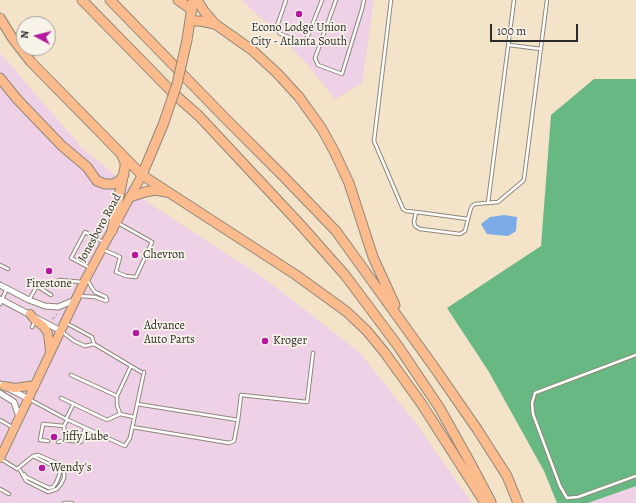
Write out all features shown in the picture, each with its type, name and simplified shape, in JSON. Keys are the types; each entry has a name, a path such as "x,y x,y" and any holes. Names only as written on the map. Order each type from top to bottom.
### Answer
{"highway":[{"path":"82,0 174,94 199,116 345,275 398,346 439,407 492,503"},
{"path":"110,0 336,231 434,366 507,476 518,503"},
{"path":"178,0 192,10"},
{"name":"Jonesboro Road","path":"142,175 163,125 177,84 187,40 193,0"},
{"path":"197,0 215,24 252,50 277,72 299,97 322,129 349,183 373,257 404,325"},
{"path":"0,18 13,39 31,62 142,175 296,275 357,321 385,353 421,403 485,503"},
{"path":"190,22 200,21 215,24"},
{"path":"0,78 16,99 62,146 87,167 97,181 105,184 113,184 124,175"},
{"path":"112,231 124,175 125,162 122,154"},
{"path":"130,197 155,190 168,192"}],"main road":[{"name":"Jonesboro Road","path":"1,455 85,279 142,175"},
{"path":"33,320 43,326 48,333 50,352"},
{"path":"2,386 15,388 35,385"}],"street":[{"path":"0,285 29,300 45,306 58,307 76,298"},
{"path":"0,300 33,320 61,331"},
{"path":"2,386 29,399"},
{"path":"2,386 14,402 19,418"}],"lane":[{"path":"286,0 277,26 279,33 301,43 307,38 322,0"},
{"path":"336,0 315,58 318,66 342,74 362,9 362,0"},
{"path":"391,0 374,141 406,211 468,219"},
{"path":"488,203 514,0"},
{"path":"416,212 414,222 415,226 420,229 460,234 464,233 472,206 475,204 498,202 523,182 547,0"},
{"path":"509,45 541,49"},
{"path":"91,269 71,258 85,232 120,257 116,272 126,276 136,277 152,242 117,222"},
{"path":"0,265 8,269"},
{"path":"59,280 85,279 95,292 106,297 106,300 104,301 95,296 76,298"},
{"path":"29,300 37,286 51,294"},
{"path":"0,300 7,288"},
{"path":"65,322 92,337 94,344"},
{"path":"29,399 67,420 125,446 130,438 143,372 94,344 85,346 74,341 61,331"},
{"path":"132,427 229,443 234,441 241,396 307,402 314,353"},
{"path":"636,355 535,393 532,403 533,414 560,486 567,498 578,497 636,476"},
{"path":"120,414 117,405 117,396 131,366"},
{"path":"71,375 117,396"},
{"path":"61,398 107,420 120,414 134,417"},
{"path":"137,404 238,420"},
{"path":"65,440 64,426 73,405"},
{"path":"0,420 14,428"},
{"path":"48,441 40,440 43,424 64,426"},
{"path":"58,442 65,440 81,442 86,428"},
{"path":"1,455 26,477 49,488 53,486 56,483 60,471 33,456"},
{"path":"38,455 60,465 64,470 64,478 56,489 48,492 26,481 19,470 33,456 38,455"},
{"path":"0,489 10,494"},
{"path":"64,503 72,503"}],"path":[{"path":"52,320 56,317 56,314"}],"shaded area":[{"path":"241,0 374,0 362,83 335,99 307,64 268,24"},
{"path":"0,53 83,149 150,204 265,279 360,353 417,425 472,503 0,503"},
{"path":"636,486 636,503 588,503"}],"green space":[{"path":"594,79 636,79 636,486 588,503 557,503 544,471 489,372 447,308 541,246 551,115"}],"water":[{"path":"504,215 517,217 516,231 508,236 487,234 481,224 490,217"}],"place":[{"name":"Econo Lodge Union City - Atlanta South","path":"299,14"},
{"name":"Chevron","path":"135,255"},
{"name":"Firestone","path":"49,271"},
{"name":"Advance Auto Parts","path":"136,333"},
{"name":"Kroger","path":"265,341"},
{"name":"Jiffy Lube","path":"54,437"},
{"name":"Wendy's","path":"42,468"}]}
